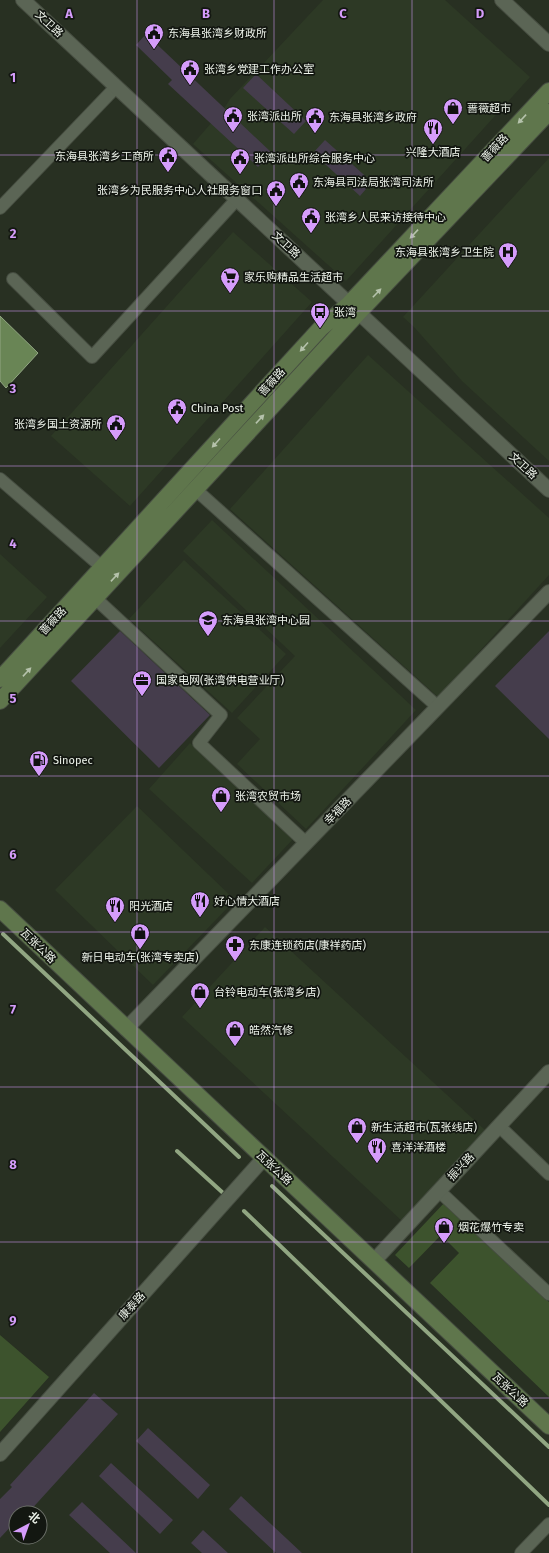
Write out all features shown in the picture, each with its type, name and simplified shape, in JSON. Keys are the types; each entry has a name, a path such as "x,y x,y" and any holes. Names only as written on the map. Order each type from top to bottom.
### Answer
{"main road":[{"name":"蔷薇路","path":"0,701 195,490 354,308 549,91"},
{"name":"蔷薇路","path":"0,679 320,329 354,308 549,112"},
{"name":"瓦张公路","path":"0,910 549,1426"}],"street":[{"name":"文卫路","path":"24,0 549,490"},
{"path":"502,0 549,44"},
{"path":"0,208 116,87"},
{"path":"13,279 92,357 237,199"},
{"path":"0,479 103,568"},
{"path":"195,490 438,707"},
{"name":"幸福路","path":"126,1029 549,592"},
{"path":"95,598 221,715 199,743 306,843"},
{"name":"振兴路","path":"374,1261 549,1072"},
{"path":"499,1126 549,1174"},
{"name":"康泰路","path":"0,1454 264,1158"},
{"path":"439,1191 549,1294"},
{"path":"521,1553 549,1524"}],"shaded area":[{"name":"东海县张湾乡政府","path":"323,0 445,0 530,77 346,281 193,144 225,107 230,99"},
{"name":"东海县张湾乡卫生院","path":"549,158 549,461 462,381 414,327 403,317"},
{"path":"233,232 312,302 130,506 51,436"},
{"path":"0,316 38,353 6,388 0,381"},
{"path":"368,355 549,518 549,575 438,697 230,509"},
{"path":"212,520 416,710 306,829 237,764 260,739 237,718 295,656 183,551"},
{"path":"0,554 47,597 0,648"},
{"name":"东海县张湾中心园","path":"184,560 286,654 232,713 129,619"},
{"name":"张湾农贸市场","path":"190,743 294,838 252,883 149,789"},
{"path":"137,806 235,900 153,985 55,890"},
{"path":"265,927 485,1130 402,1221 182,1017"},
{"path":"445,1202 549,1302 549,1397 430,1283 459,1253 441,1235 409,1268 395,1255"},
{"path":"0,1335 49,1377 0,1432"}],"building":[{"path":"146,34 272,153 258,167 168,84 172,80 136,45"},
{"path":"256,74 306,121 294,134 243,88"},
{"path":"325,140 372,182 360,196 313,153"},
{"name":"国家电网(张湾供电营业厅)","path":"120,631 210,715 159,768 71,681"},
{"path":"549,631 549,739 495,686"},
{"path":"94,1393 118,1414 35,1505 8,1505 8,1530 0,1538 0,1499 12,1487 10,1485"},
{"path":"148,1428 210,1485 198,1499 136,1441"},
{"path":"111,1463 173,1520 160,1534 99,1476"},
{"path":"241,1496 302,1553 276,1553 229,1509"},
{"path":"82,1502 136,1553 110,1553 69,1515"},
{"path":"203,1530 228,1553 202,1553 191,1543"}],"waterway":[{"path":"3,934 239,1157"},
{"path":"177,1151 222,1192"},
{"path":"272,1186 549,1447"},
{"path":"244,1211 549,1505"}],"place":[{"name":"东海县张湾乡财政所","path":"154,50"},
{"name":"张湾乡党建工作办公室","path":"190,86"},
{"name":"蔷薇超市","path":"453,125"},
{"name":"张湾派出所","path":"233,133"},
{"name":"东海县张湾乡政府","path":"315,134"},
{"name":"兴隆大酒店","path":"433,145"},
{"name":"东海县张湾乡工商所","path":"168,173"},
{"name":"张湾派出所综合服务中心","path":"240,175"},
{"name":"东海县司法局张湾司法所","path":"299,199"},
{"name":"张湾乡为民服务中心人社服务窗口","path":"276,207"},
{"name":"张湾乡人民来访接待中心","path":"311,234"},
{"name":"东海县张湾乡卫生院","path":"508,269"},
{"name":"家乐购精品生活超市","path":"230,294"},
{"name":"张湾","path":"320,329"},
{"name":"China Post","path":"177,425"},
{"name":"张湾乡国土资源所","path":"116,441"},
{"name":"东海县张湾中心园","path":"208,637"},
{"name":"国家电网(张湾供电营业厅)","path":"142,697"},
{"name":"Sinopec","path":"39,777"},
{"name":"张湾农贸市场","path":"221,813"},
{"name":"好心情大酒店","path":"200,918"},
{"name":"阳光酒店","path":"115,923"},
{"name":"新日电动车(张湾专卖店)","path":"140,950"},
{"name":"东康连锁药店(康祥药店)","path":"235,962"},
{"name":"台铃电动车(张湾乡店)","path":"200,1009"},
{"name":"皓然汽修","path":"235,1047"},
{"name":"新生活超市(瓦张线店)","path":"357,1144"},
{"name":"喜洋洋酒楼","path":"377,1164"},
{"name":"烟花爆竹专卖","path":"444,1244"}]}
